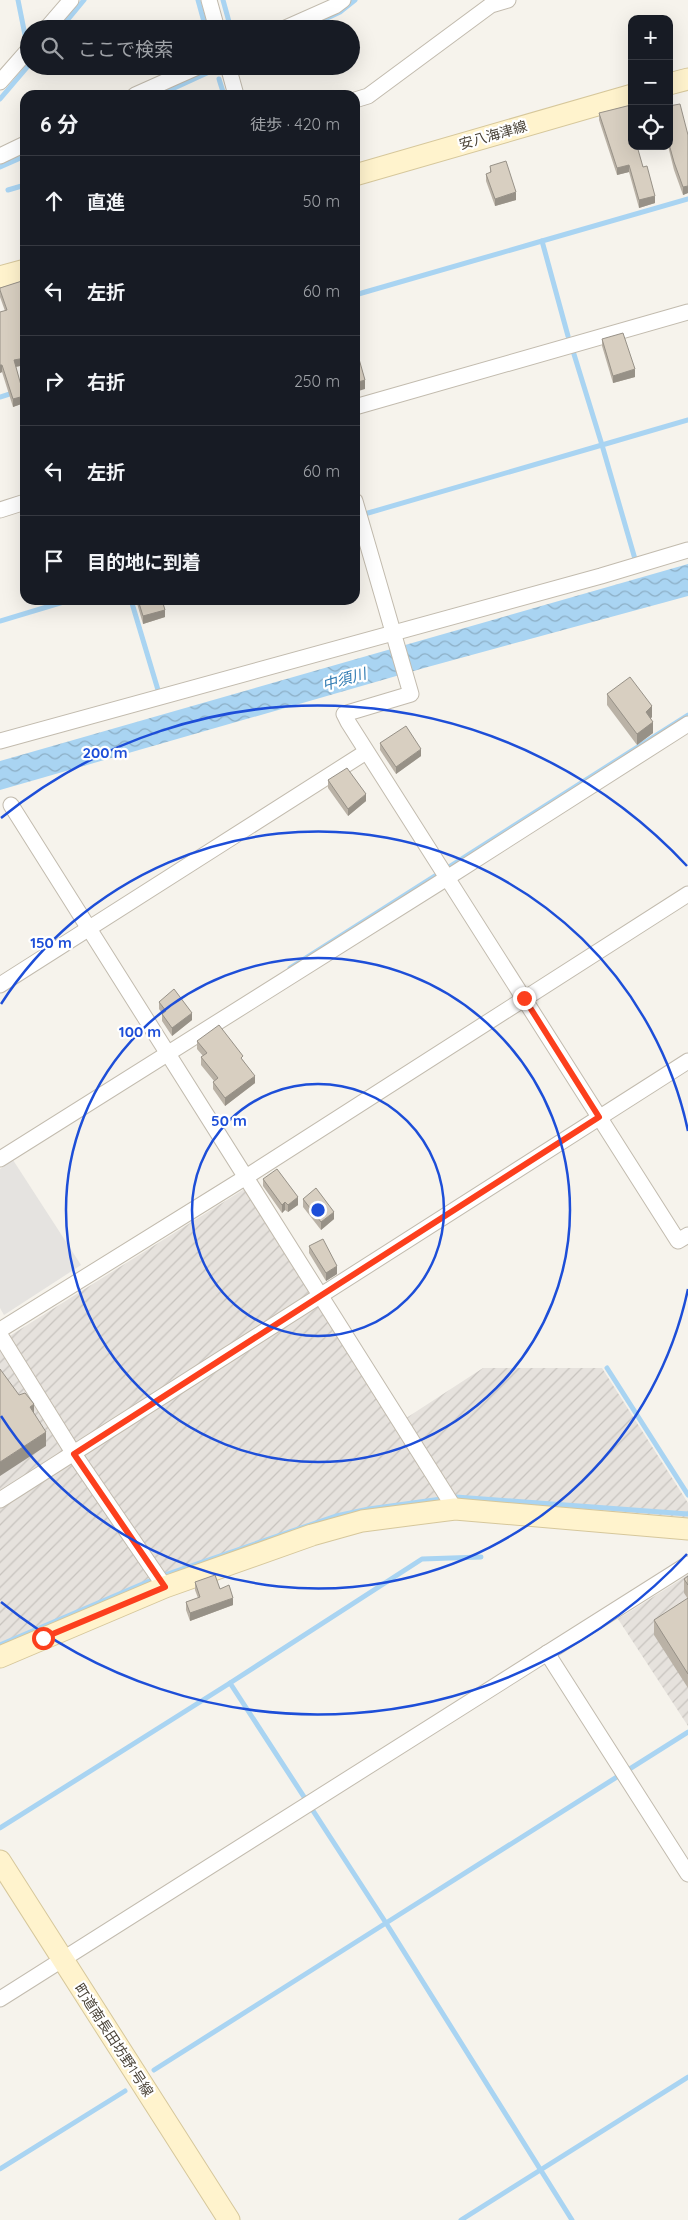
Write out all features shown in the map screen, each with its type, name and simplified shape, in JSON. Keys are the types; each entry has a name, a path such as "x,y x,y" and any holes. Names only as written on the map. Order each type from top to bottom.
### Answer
{"street":[{"path":"54,20 71,0"},
{"path":"209,0 215,20"},
{"path":"303,20 335,6 342,0"},
{"path":"360,98 368,96 491,5 508,0"},
{"path":"0,82 20,59"},
{"path":"146,90 180,75"},
{"path":"230,75 235,90"},
{"path":"673,83 688,79"},
{"name":"安八海津線","path":"360,173 628,96"},
{"path":"0,156 20,146"},
{"path":"0,277 20,271"},
{"path":"360,406 688,312"},
{"path":"0,510 20,504"},
{"path":"360,518 412,694 344,714 366,752 678,1241 688,1235"},
{"path":"0,739 395,638 688,550"},
{"path":"0,1159 688,724"},
{"path":"0,985 366,752"},
{"path":"11,806 455,1509"},
{"path":"165,1587 74,1454 0,1330 246,1177 688,894"},
{"path":"0,1500 688,1061"},
{"path":"0,1657 165,1587 312,1535 362,1521 455,1509 688,1529"},
{"path":"0,1999 688,1564"},
{"path":"547,1653 688,1874"},
{"name":"町道南長田坊野1号線","path":"0,1861 229,2220"}],"shaded area":[{"path":"13,1160 81,1265 4,1315 0,1308 0,1169"},
{"path":"246,1188 394,1426 483,1368 602,1368 688,1503 688,1519 354,1517 0,1650 0,1342"},
{"path":"688,1575 688,1726 618,1619"}],"water":[{"name":"中須川","path":"688,564 688,596 424,668 0,790 0,761"}],"building":[{"path":"680,104 688,135 688,186 683,187 671,150 673,150 673,105"},
{"path":"628,106 628,150 638,150 643,167 647,166 655,196 639,200 629,165 617,168 599,113"},
{"path":"506,161 516,192 495,199 486,174 491,172 490,166"},
{"path":"20,282 20,359 14,360 20,382 20,397 13,399 2,365 0,365 0,312 7,310 0,288"},
{"path":"623,333 635,369 613,376 602,339"},
{"path":"360,362 365,380 360,382"},
{"path":"140,605 164,605 165,610 143,616"},
{"path":"630,677 652,706 646,712 653,722 637,734 607,694"},
{"path":"406,726 421,749 396,767 380,743"},
{"path":"347,768 366,794 348,809 328,780"},
{"path":"174,989 192,1013 172,1028 162,1014 166,1011 159,1002"},
{"path":"219,1025 243,1056 241,1058 255,1076 225,1098 213,1082 218,1078 201,1057 207,1053 197,1041"},
{"path":"277,1169 298,1197 288,1205 285,1202 282,1205 263,1179"},
{"path":"316,1188 334,1212 321,1222 303,1199"},
{"path":"323,1239 337,1266 326,1273 309,1246"},
{"path":"0,1369 19,1395 25,1393 34,1404 30,1407 46,1432 0,1462"},
{"path":"215,1575 220,1589 229,1585 233,1598 190,1613 186,1602 200,1597 195,1582"},
{"path":"688,1576 688,1585 684,1579"},
{"path":"688,1598 688,1674 654,1620"}],"waterway":[{"path":"18,0 22,20"},
{"path":"67,20 84,0"},
{"path":"198,0 204,20"},
{"path":"223,0 229,20"},
{"path":"323,20 340,12 355,0"},
{"path":"0,99 20,75"},
{"path":"170,90 203,75"},
{"path":"219,79 222,90"},
{"path":"0,167 20,158"},
{"path":"8,190 20,186"},
{"path":"568,336 542,241 688,199"},
{"path":"360,294 542,241"},
{"path":"368,513 602,445 573,351"},
{"path":"0,397 20,391"},
{"path":"635,559 602,445 688,420"},
{"path":"0,621 53,605"},
{"path":"132,605 158,690"},
{"path":"290,968 688,715"},
{"path":"607,1368 688,1495"},
{"path":"0,1645 159,1577 336,1516 369,1509 456,1497 688,1514"},
{"path":"154,2070 386,1923 230,1683 422,1559 481,1557"},
{"path":"0,1828 230,1683"},
{"path":"572,2220 386,1923 688,1732"},
{"path":"461,2220 688,2077"},
{"path":"0,2169 125,2091"}],"route":[{"path":"43,1638 165,1587 74,1454 599,1117 524,998"}]}
